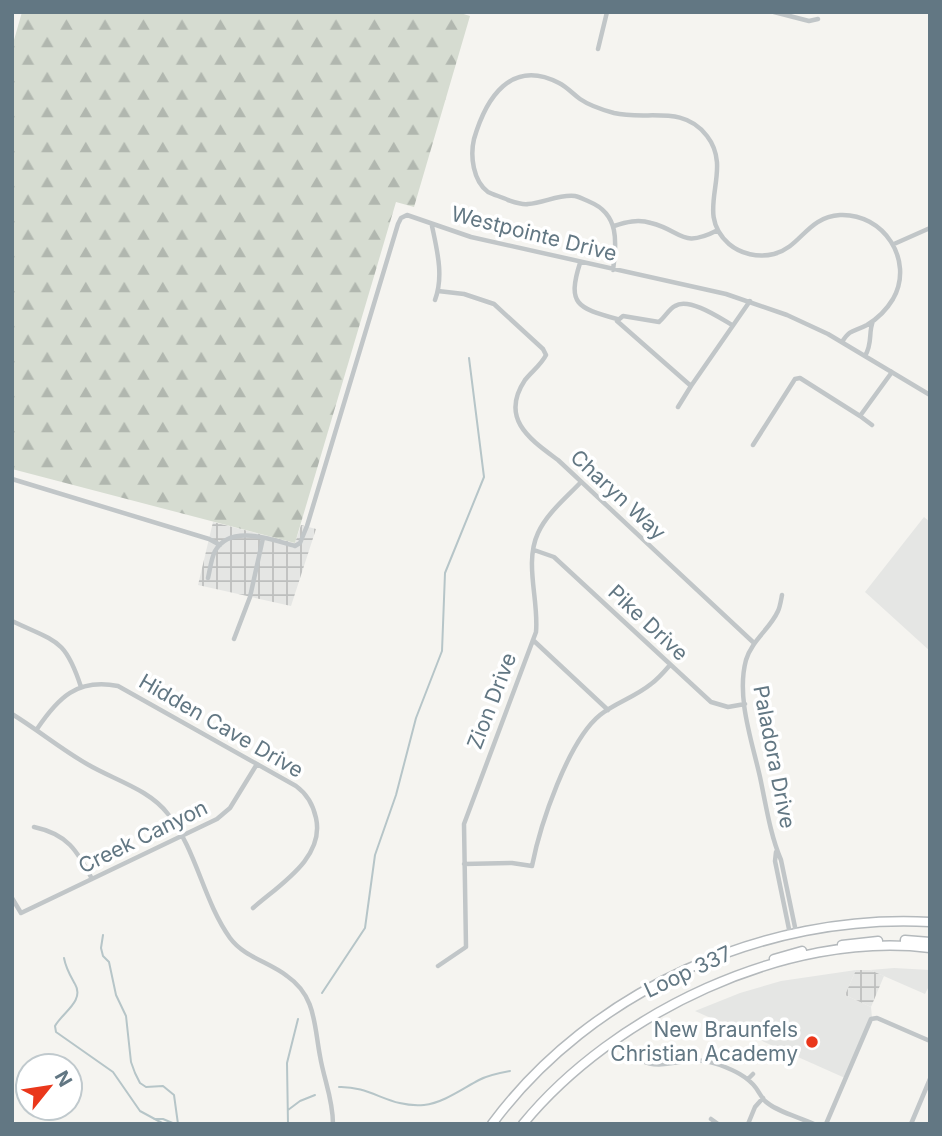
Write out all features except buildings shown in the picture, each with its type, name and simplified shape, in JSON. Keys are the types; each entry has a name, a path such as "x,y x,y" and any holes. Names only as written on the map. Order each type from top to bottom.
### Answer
{"main road":[{"name":"Loop 337","path":"492,1124 524,1086 555,1056 604,1017 673,974 728,952 793,933 872,921 930,922"},
{"path":"756,969 786,955 817,948 888,941 930,942"},
{"name":"Loop 337","path":"523,1124 561,1082 614,1040 706,988 756,969 824,952 882,946 930,948"}],"street":[{"path":"598,49 607,12"},
{"path":"774,12 809,22 818,19"},
{"path":"613,270 616,241 614,226 600,206 576,196 527,205 487,191 478,180 473,166 474,141 489,101 503,85 530,75 559,82 583,101 615,113 634,116 670,114 694,124 708,136 717,155 719,174 712,211 718,230 726,241 738,250 766,255 790,246 810,226 822,219 845,215 860,217 875,224 894,244 900,265 899,285 888,306 873,320 850,331 842,342"},
{"name":"Westpointe Drive","path":"220,545 244,535 295,546 300,543 400,221 409,214 432,225 471,237 750,301 787,315 842,342 930,395"},
{"path":"614,226 631,221 644,221 691,239 704,237 718,230"},
{"path":"432,225 439,261 435,300"},
{"path":"894,244 930,228"},
{"path":"580,263 574,284 576,299 586,308 617,319 691,386"},
{"name":"Charyn Way","path":"438,291 464,294 494,304 543,349 547,355 521,387 517,401 517,416 529,439 558,460 754,643"},
{"path":"678,407 750,301"},
{"path":"617,319 623,317 659,322 673,307 681,304 706,310 733,325"},
{"path":"865,356 871,343 873,320"},
{"path":"860,327 870,333"},
{"path":"860,416 892,372"},
{"path":"752,445 795,379 800,378 872,425"},
{"path":"12,479 196,535 220,545 214,554 208,579"},
{"name":"Zion Drive","path":"438,966 466,947 464,824 533,640 538,613 533,571 534,550 540,529 581,482"},
{"path":"234,639 250,597 263,538"},
{"name":"Pike Drive","path":"534,550 554,557 711,702 728,706 745,704"},
{"name":"Paladora Drive","path":"782,595 778,611 748,655 744,672 745,704 776,852 781,860 793,933"},
{"path":"12,621 53,640 65,650 81,687 58,702 37,729"},
{"path":"533,640 608,710"},
{"path":"464,864 512,863 532,866 538,835 556,787 583,735 591,724 608,710 651,684 670,665"},
{"name":"Hidden Cave Drive","path":"81,687 110,684 129,691 303,791 311,802 317,826 314,846 304,863 253,908"},
{"path":"12,714 85,763 144,793 163,808 183,836 231,940 244,952 286,975 308,998 316,1023 320,1055 332,1105 333,1124"},
{"name":"Creek Canyon","path":"12,898 21,913 183,836 225,813 257,764"},
{"path":"34,827 50,831 69,843 92,879"},
{"path":"826,1124 869,1021 873,1018 930,1041"},
{"path":"614,1040 632,1057 643,1063 664,1066 704,1060 730,1069 748,1079 762,1098 776,1108 814,1124"},
{"path":"748,1079 753,1074"},
{"path":"911,1124 930,1079"},
{"path":"748,1124 762,1098"},
{"path":"711,1119 718,1124"}],"shaded area":[{"path":"924,517 930,522 930,651 865,592"},
{"path":"213,522 295,543 301,525 316,529 291,606 198,585"},
{"name":"New Braunfels Christian Academy","path":"856,970 845,995 871,1007 872,1018 845,1078 695,1011 740,993 781,981"},
{"path":"856,970 870,970 884,976 871,1007 845,995"},
{"path":"870,970 930,970 930,984 925,994"}],"green space":[{"path":"22,12 457,12 470,16 414,207 396,202 295,543 12,469 12,47"}],"waterway":[{"path":"322,993 365,928 375,855 396,795 416,718 442,651 445,573 484,477 469,358"},
{"path":"103,935 101,948 103,956 109,962 116,995 126,1016 131,1062 135,1073 140,1083 146,1087 163,1086 174,1095 178,1124"},
{"path":"64,958 77,996 55,1026 56,1032 113,1072 140,1111 164,1124"},
{"path":"288,1124 287,1063 298,1019"},
{"path":"339,1087 361,1090 401,1103 424,1105 445,1099 486,1077 510,1071"},
{"path":"288,1110 315,1095"},
{"path":"154,1119 175,1124"}],"place":[{"name":"New Braunfels Christian Academy","path":"812,1042"}]}
